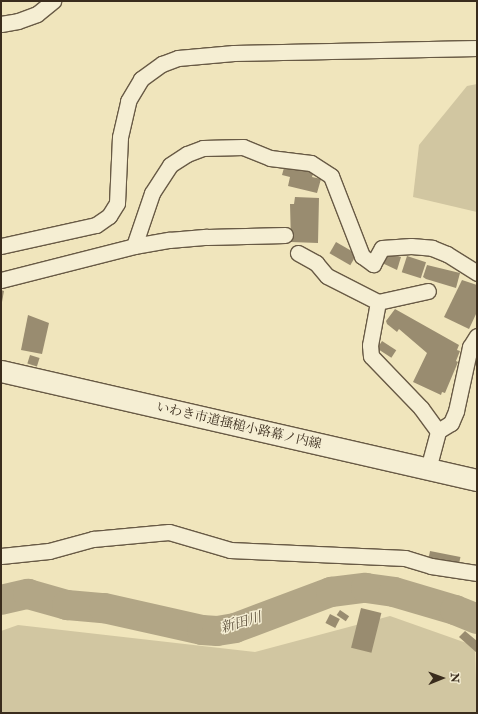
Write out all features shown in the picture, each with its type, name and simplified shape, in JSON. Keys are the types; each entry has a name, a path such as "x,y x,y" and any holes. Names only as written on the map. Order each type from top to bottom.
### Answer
{"street":[{"path":"1,24 18,21 37,14 53,1"},
{"path":"1,246 96,225 109,216 117,203 120,137 128,101 141,79 162,64 178,58 234,53 477,48"},
{"path":"134,246 152,193 170,165 186,154 203,148 243,147 270,158 311,163 331,176 362,256 372,264 382,248 411,246 432,248 447,254 477,273"},
{"path":"1,280 134,246 207,236 285,235"},
{"path":"298,253 316,262 333,279 378,302 428,291"},
{"path":"378,302 370,345 371,356 421,408 438,431"},
{"path":"428,469 438,431 451,423 470,347 477,336"},
{"name":"いわき市道搔槌小路幕ノ内線","path":"1,371 477,480"},
{"path":"1,556 49,551 93,539 170,532 230,550 405,558 431,566 477,573"}],"shaded area":[{"path":"477,84 477,212 413,197 419,145 467,86"},
{"path":"390,616 475,646 477,713 1,713 1,631 18,625 255,652"}],"building":[{"path":"285,164 314,171 312,177 321,179 317,193 288,186 290,177 282,175"},
{"path":"295,197 319,198 318,243 291,242 290,204 294,204"},
{"path":"336,242 357,254 350,265 330,253"},
{"path":"384,251 401,257 397,270 380,262"},
{"path":"407,256 426,262 421,278 402,272"},
{"path":"427,265 460,273 456,288 423,277"},
{"path":"462,280 477,285 477,312 469,329 444,317"},
{"path":"1,290 4,291 2,302 1,302"},
{"path":"395,309 459,345 457,350 460,351 456,361 458,362 445,393 442,392 441,395 413,382 427,353 399,329 397,332 387,324 386,321"},
{"path":"28,315 49,323 42,354 21,350"},
{"path":"382,341 396,350 391,358 377,349"},
{"path":"30,355 40,358 37,367 27,364"},
{"path":"430,551 460,557 459,566 428,560"},
{"path":"361,608 381,613 371,653 351,648"},
{"path":"340,610 349,616 346,621 337,615"},
{"path":"330,614 340,619 335,628 325,623"},
{"path":"465,631 477,641 477,653 459,637"}],"waterway":[{"name":"新田川","path":"1,600 28,594 67,605 104,608 202,630 217,631 235,628 331,592 366,588 394,592 455,610 477,619"}]}
